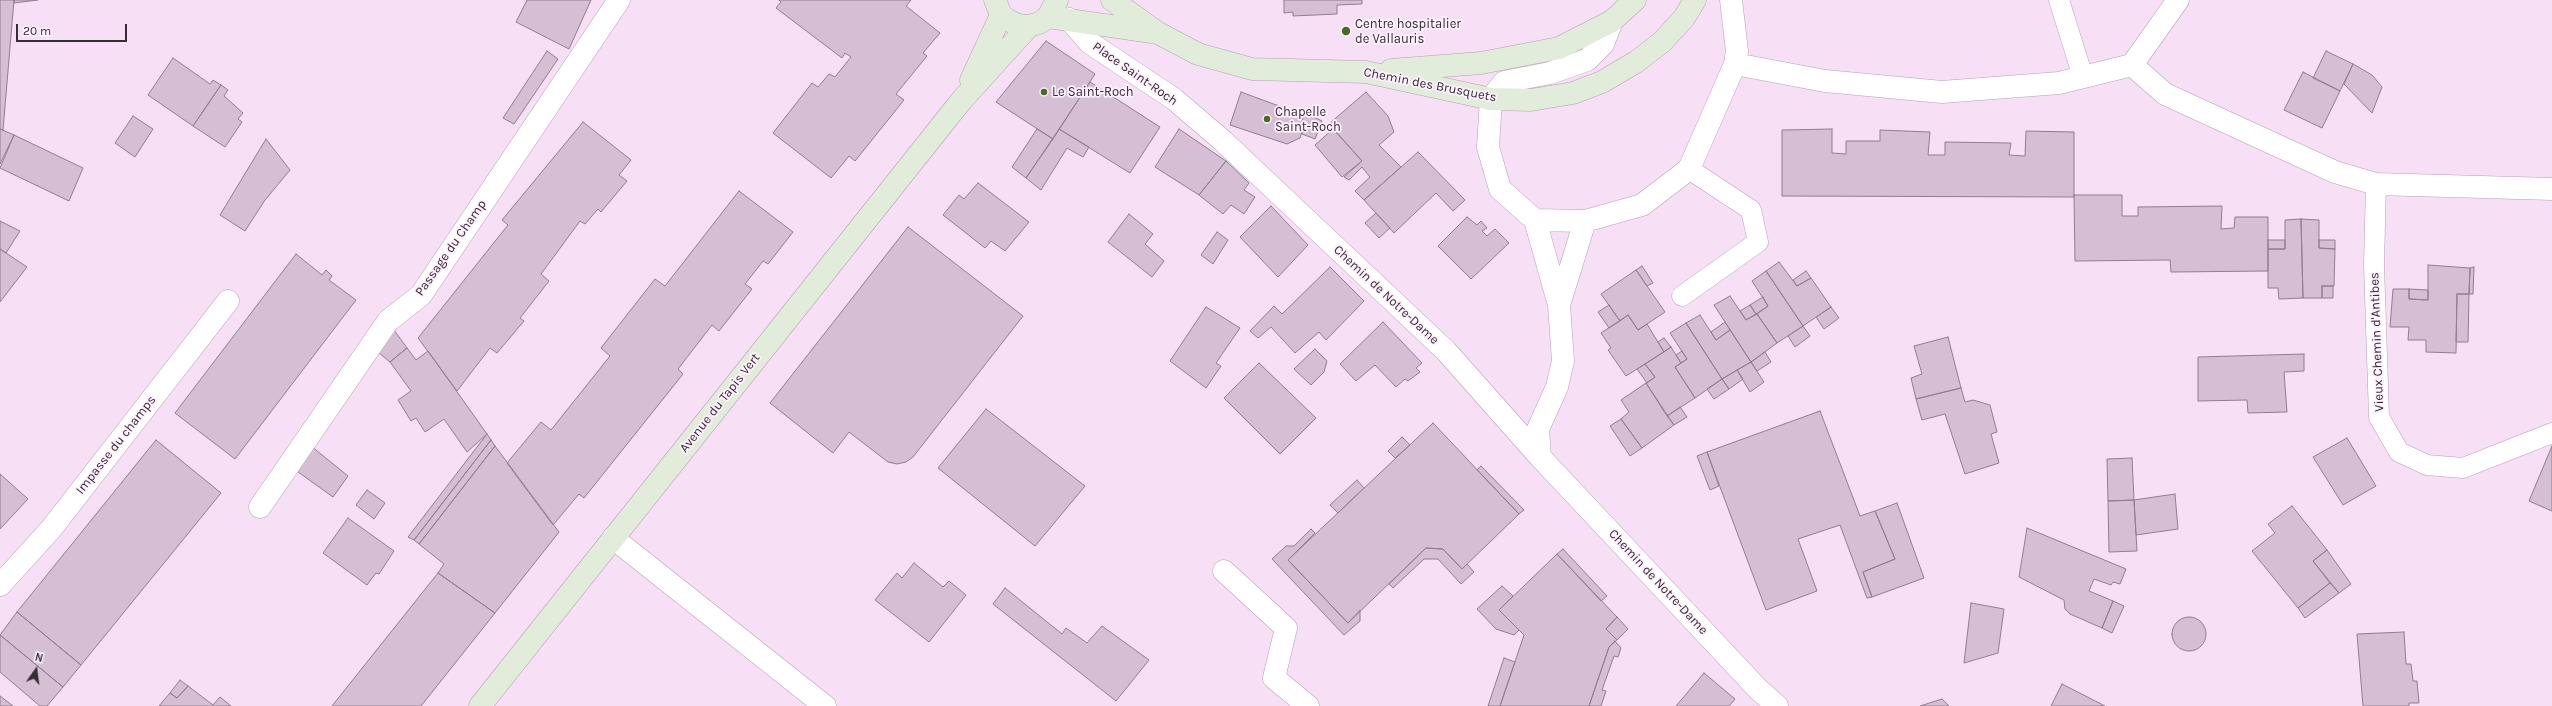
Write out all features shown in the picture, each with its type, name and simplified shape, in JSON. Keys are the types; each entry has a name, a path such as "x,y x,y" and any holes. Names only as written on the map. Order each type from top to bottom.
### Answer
{"main road":[{"name":"Chemin des Brusquets","path":"1112,0 1158,33 1198,54 1252,69 1366,72 1491,99 1531,100 1573,93 1602,82 1662,42 1689,9"},
{"path":"1366,72 1480,63 1522,57 1559,48 1612,21 1635,0"},
{"path":"995,5 1018,26 1029,26 1039,23 1052,8"},
{"name":"Avenue du Tapis Vert","path":"961,101 995,5"},
{"name":"Chemin des Brusquets","path":"1052,8 1070,19 1158,33"},
{"name":"Avenue du Tapis Vert","path":"480,706 961,101 1029,26"}],"street":[{"name":"Passage du Champ","path":"260,507 388,320 422,295 619,0"},
{"path":"1535,220 1585,221 1642,205 1688,169 1735,64 1737,51 1731,0"},
{"path":"1735,64 1825,81 1942,92 2059,83 2132,65 2178,0"},
{"name":"Place Saint-Roch","path":"1070,19 1090,43 1174,99 1223,141"},
{"path":"1540,457 1538,428 1557,388 1563,360 1559,305 1535,220 1500,190 1488,147 1491,99 1504,82 1550,73 1587,60 1603,44 1612,21"},
{"path":"2132,65 2165,94 2335,172 2376,184 2552,189"},
{"name":"Chemin de Notre-Dame","path":"1223,141 1446,352 1540,457 1758,689 1777,706"},
{"path":"1559,305 1585,221"},
{"name":"Impasse du champs","path":"0,585 51,529 228,302"},
{"path":"613,538 825,706"},
{"path":"1224,571 1286,628 1274,678 1308,706"}],"lane":[{"path":"2059,0 2083,77"},
{"path":"1682,296 1758,242 1751,210 1688,169"},
{"name":"Vieux Chemin d'Antibes","path":"2376,184 2374,265 2379,417 2399,452 2427,466 2463,468 2552,432"}],"building":[{"path":"0,0 14,0 3,130 0,129"},
{"path":"14,0 38,0 14,3"},
{"path":"527,0 591,0 569,49 516,22"},
{"path":"779,0 911,0 906,6 940,33 923,53 927,56 896,94 904,100 855,161 849,156 831,178 773,133 812,83 818,87 829,74 835,77 851,57 845,53 842,58 776,8 781,2"},
{"path":"1284,0 1362,0 1362,4 1337,5 1337,14 1293,16 1293,12 1284,13"},
{"name":"Le Saint-Roch","path":"1046,41 1095,74 1053,139 996,102"},
{"path":"547,51 558,59 514,124 503,118"},
{"path":"2326,51 2353,64 2340,91 2313,78"},
{"path":"173,58 210,84 213,80 221,85 193,126 148,95"},
{"path":"2353,64 2372,75 2382,87 2372,113 2344,84"},
{"path":"2303,72 2340,91 2322,128 2284,110"},
{"path":"1090,82 1160,127 1130,173 1059,129"},
{"path":"221,85 228,90 224,96 243,113 238,119 242,122 225,147 193,126"},
{"name":"Chapelle Saint-Roch","path":"1241,92 1298,113 1304,125 1300,138 1287,144 1230,125"},
{"path":"1366,92 1388,116 1394,132 1379,145 1401,167 1364,200 1355,191 1370,177 1362,167 1349,180 1344,177 1362,161 1329,124"},
{"path":"1306,113 1322,121 1315,139 1302,134 1304,125 1302,117"},
{"path":"133,116 153,129 135,157 115,143"},
{"path":"583,122 631,160 619,175 627,181 601,212 598,209 585,224 580,221 541,274 549,281 520,318 524,321 497,353 490,348 457,391 418,338 508,225 502,220"},
{"path":"0,129 14,135 0,164"},
{"path":"1037,129 1053,139 1026,178 1012,167"},
{"path":"1059,129 1089,147 1083,157 1067,148 1041,190 1026,178"},
{"path":"1179,129 1226,161 1199,195 1155,167"},
{"path":"1333,129 1362,161 1342,177 1315,145"},
{"path":"1832,129 1832,153 1846,154 1846,141 1880,141 1880,130 1930,132 1928,155 1945,155 1945,142 2011,143 2009,155 2025,156 2026,131 2074,132 2074,197 1782,196 1782,130"},
{"path":"14,135 83,168 69,201 0,168"},
{"path":"266,139 290,170 265,200 245,231 220,215"},
{"path":"1418,152 1465,200 1453,211 1436,193 1394,233 1364,200"},
{"path":"1226,161 1249,183 1244,190 1255,197 1244,214 1231,205 1223,214 1199,195"},
{"path":"978,183 1029,222 1005,251 991,241 985,248 943,215 959,195 964,199"},
{"path":"739,191 793,232 768,264 763,261 745,284 752,289 719,331 712,325 678,369 683,374 584,498 579,494 553,525 507,463 541,422 551,430 610,356 601,348 655,279 665,286"},
{"path":"2074,195 2122,195 2122,216 2138,216 2138,207 2222,206 2221,229 2234,228 2235,217 2268,217 2268,271 2171,272 2170,260 2075,261"},
{"path":"1271,206 1308,245 1278,277 1240,237"},
{"path":"1376,213 1390,228 1379,238 1365,223"},
{"path":"1129,214 1153,234 1145,244 1164,261 1152,277 1108,242"},
{"path":"1467,217 1477,225 1481,221 1487,228 1482,231 1487,236 1495,229 1509,243 1471,279 1438,246"},
{"path":"2301,219 2319,220 2319,248 2335,249 2334,286 2322,286 2322,298 2303,298"},
{"path":"2301,219 2303,298 2279,299 2278,288 2268,288 2268,249 2285,249 2285,220"},
{"path":"0,221 20,231 6,253 0,249"},
{"path":"908,227 1023,316 913,457 906,462 897,464 888,462 849,432 833,453 770,403"},
{"path":"1217,232 1228,240 1213,264 1201,255"},
{"path":"2268,240 2285,240 2285,249 2268,249"},
{"path":"2319,240 2335,240 2335,249 2319,248"},
{"path":"0,249 27,267 0,302"},
{"path":"296,254 322,275 326,270 332,276 329,280 356,300 235,459 175,413"},
{"path":"1779,262 1797,286 1811,278 1831,307 1803,326 1766,271"},
{"path":"2428,265 2470,268 2469,294 2457,294 2456,353 2426,352 2426,340 2408,340 2409,327 2390,327 2393,289 2409,289 2409,299 2428,300"},
{"path":"1642,266 1653,283 1647,286 1636,270"},
{"path":"1330,267 1364,301 1326,340 1319,332 1295,353 1271,327 1258,338 1250,331 1274,306 1282,314"},
{"path":"2474,267 2473,294 2469,294 2470,268"},
{"path":"1636,270 1665,312 1638,330 1628,315 1620,321 1601,294"},
{"path":"1766,271 1803,326 1777,343 1757,314 1768,306 1752,281"},
{"path":"1806,271 1811,278 1797,286 1793,280"},
{"path":"2322,286 2333,286 2333,298 2322,298"},
{"path":"2409,289 2428,290 2428,300 2409,299"},
{"path":"2457,294 2469,294 2468,342 2456,342"},
{"path":"1730,296 1746,320 1757,314 1777,343 1751,362 1714,305"},
{"path":"1763,297 1768,306 1756,314 1750,305"},
{"path":"1609,305 1620,321 1609,328 1598,312"},
{"path":"1750,305 1756,314 1746,320 1740,311"},
{"path":"1206,307 1240,328 1216,363 1221,366 1206,388 1170,361"},
{"path":"1831,307 1839,318 1824,329 1816,317"},
{"path":"1628,315 1638,330 1647,324 1664,352 1626,376 1608,350 1611,348 1601,333"},
{"path":"1700,315 1716,340 1730,330 1751,362 1722,379 1686,323"},
{"path":"1383,322 1422,363 1416,368 1420,372 1408,381 1405,379 1396,387 1375,365 1356,381 1340,364"},
{"path":"1725,322 1730,330 1716,340 1711,332"},
{"path":"1686,323 1722,379 1695,398 1675,367 1687,359 1670,333"},
{"path":"1803,326 1810,336 1795,347 1788,336"},
{"path":"394,330 407,348 390,362 378,352"},
{"path":"1948,337 1961,388 1916,399 1911,378 1922,374 1914,346"},
{"path":"1664,338 1671,347 1664,352 1658,342"},
{"path":"1671,347 1681,363 1675,367 1695,398 1667,416 1646,383 1655,377 1645,364"},
{"path":"407,348 416,360 428,351 487,434 467,452 444,419 425,432 416,418 411,421 398,400 411,391 390,362"},
{"path":"1315,349 1327,361 1324,372 1311,385 1294,369"},
{"path":"1682,351 1687,359 1681,363 1676,355"},
{"path":"1765,352 1771,362 1757,371 1751,362"},
{"path":"2304,354 2304,371 2284,372 2287,412 2248,413 2247,400 2198,401 2198,357"},
{"path":"1751,362 1764,382 1750,392 1737,370"},
{"path":"1259,363 1316,418 1280,454 1224,398"},
{"path":"1645,364 1655,377 1647,383 1637,369"},
{"path":"1737,370 1743,379 1729,389 1722,379"},
{"path":"1722,379 1729,389 1714,399 1707,389"},
{"path":"1646,383 1674,425 1642,448 1621,419 1629,412 1621,400"},
{"path":"1961,388 1965,402 1973,400 1990,405 1997,432 1991,434 1999,463 1965,474 1945,414 1922,420 1916,399"},
{"path":"1680,407 1687,417 1674,425 1667,416"},
{"path":"986,409 1085,486 1035,546 938,468"},
{"path":"1820,411 1860,516 1875,511 1895,559 1863,572 1872,597 1867,598 1840,525 1798,539 1817,591 1766,610 1707,452"},
{"path":"1621,419 1642,448 1630,456 1610,426"},
{"path":"1433,423 1519,514 1462,569 1443,549 1426,548 1348,623 1288,560"},
{"path":"487,434 491,440 414,540 408,537"},
{"path":"1402,437 1410,445 1395,458 1388,451"},
{"path":"2347,438 2376,486 2343,505 2313,457"},
{"path":"156,440 221,493 81,665 17,612"},
{"path":"491,440 495,446 419,544 414,540"},
{"path":"311,446 348,476 333,497 294,469"},
{"path":"495,446 559,532 495,613 438,573 444,564 419,544"},
{"path":"2552,446 2552,511 2529,501"},
{"path":"1707,452 1719,486 1710,490 1697,456"},
{"path":"2132,458 2134,500 2108,501 2107,459"},
{"path":"1481,466 1524,510 1519,514 1477,470"},
{"path":"0,474 28,499 0,529"},
{"path":"1357,480 1364,488 1338,513 1330,505"},
{"path":"367,490 385,503 374,519 356,505"},
{"path":"2175,494 2178,529 2136,535 2134,500"},
{"path":"2134,500 2137,551 2109,552 2108,501"},
{"path":"1897,503 1924,578 1872,597 1863,572 1895,559 1875,511"},
{"path":"2292,506 2327,550 2313,561 2330,583 2298,608 2252,551 2275,533 2268,524"},
{"path":"348,518 394,551 379,574 376,573 367,585 323,553"},
{"path":"2027,528 2126,569 2120,584 2113,582 2111,585 2094,579 2089,591 2113,601 2102,628 2070,614 2065,609 2064,600 2019,577"},
{"path":"1311,529 1315,533 1288,560 1348,623 1360,610 1360,621 1344,635 1272,559 1286,546 1294,546"},
{"path":"1426,548 1443,549 1462,569 1467,564 1474,572 1461,584 1438,559 1424,559 1393,588 1389,584"},
{"path":"1563,549 1607,596 1601,601 1557,554"},
{"path":"2327,550 2351,584 2339,593 2313,561"},
{"path":"1557,554 1617,617 1606,629 1617,640 1609,647 1589,706 1500,706 1524,635 1499,610"},
{"path":"914,563 943,587 949,581 966,595 929,642 875,600 897,573 902,578"},
{"path":"438,573 495,613 421,706 332,706"},
{"path":"2330,583 2339,593 2305,618 2298,608"},
{"path":"1502,586 1513,596 1499,610 1519,630 1514,635 1496,629 1477,609"},
{"path":"1005,588 1062,634 1066,628 1087,643 1102,626 1149,660 1116,701 993,604"},
{"path":"2113,601 2124,606 2112,633 2102,628"},
{"path":"1971,603 2004,609 1998,653 1964,663"},
{"path":"17,612 81,665 63,687 0,635"},
{"path":"1617,617 1628,629 1617,640 1606,629"},
{"path":"2186,617 2192,617 2196,618 2203,624 2206,634 2205,641 2199,648 2192,651 2186,651 2182,650 2175,644 2172,637 2172,631 2173,627 2179,620"},
{"path":"2404,632 2406,664 2411,664 2413,681 2417,681 2419,703 2409,703 2409,706 2363,706 2357,634"},
{"path":"0,635 63,687 47,706 40,706 0,672"},
{"path":"1615,641 1621,648 1618,657 1614,656 1602,690 1606,691 1601,706 1589,706 1609,647"},
{"path":"1504,658 1515,662 1500,706 1488,706"},
{"path":"1704,673 1735,699 1729,706 1676,706"},
{"path":"180,680 188,686 177,698 170,693"},
{"path":"2062,684 2105,706 2051,706"},
{"path":"188,686 213,705 220,697 231,706 159,706 170,693 177,698"},
{"path":"0,696 13,706 0,706"},
{"path":"1942,699 1949,706 1920,706"}],"place":[{"name":"Centre hospitalier de Vallauris","path":"1346,31"},
{"name":"Le Saint-Roch","path":"1044,92"},
{"name":"Chapelle Saint-Roch","path":"1267,119"}]}
